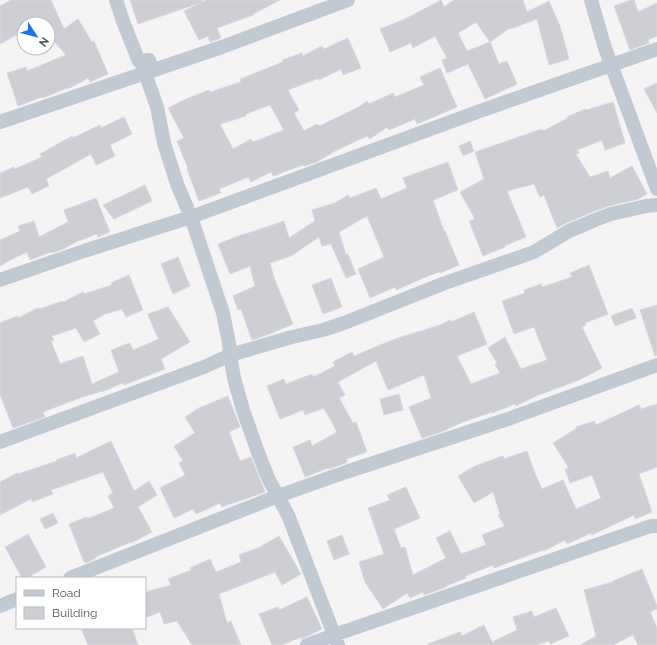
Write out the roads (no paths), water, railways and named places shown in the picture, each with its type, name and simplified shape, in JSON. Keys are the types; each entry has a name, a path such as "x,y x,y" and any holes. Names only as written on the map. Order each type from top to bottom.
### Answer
{"street":[{"path":"116,0 139,61 149,60 149,71 164,143 177,184 191,217 223,313 234,378 243,410 269,480 288,515 336,640"},
{"path":"0,122 222,47 348,0"},
{"path":"591,0 605,48 657,189"},
{"path":"0,280 84,251 191,217 399,140 657,49"},
{"path":"0,442 204,367 230,355 344,323 445,283 534,252 569,231 594,220 611,214 657,205"},
{"path":"73,577 278,496 508,419 657,365"},
{"path":"307,645 336,640 651,526 657,526"},
{"path":"0,606 16,599"}]}
